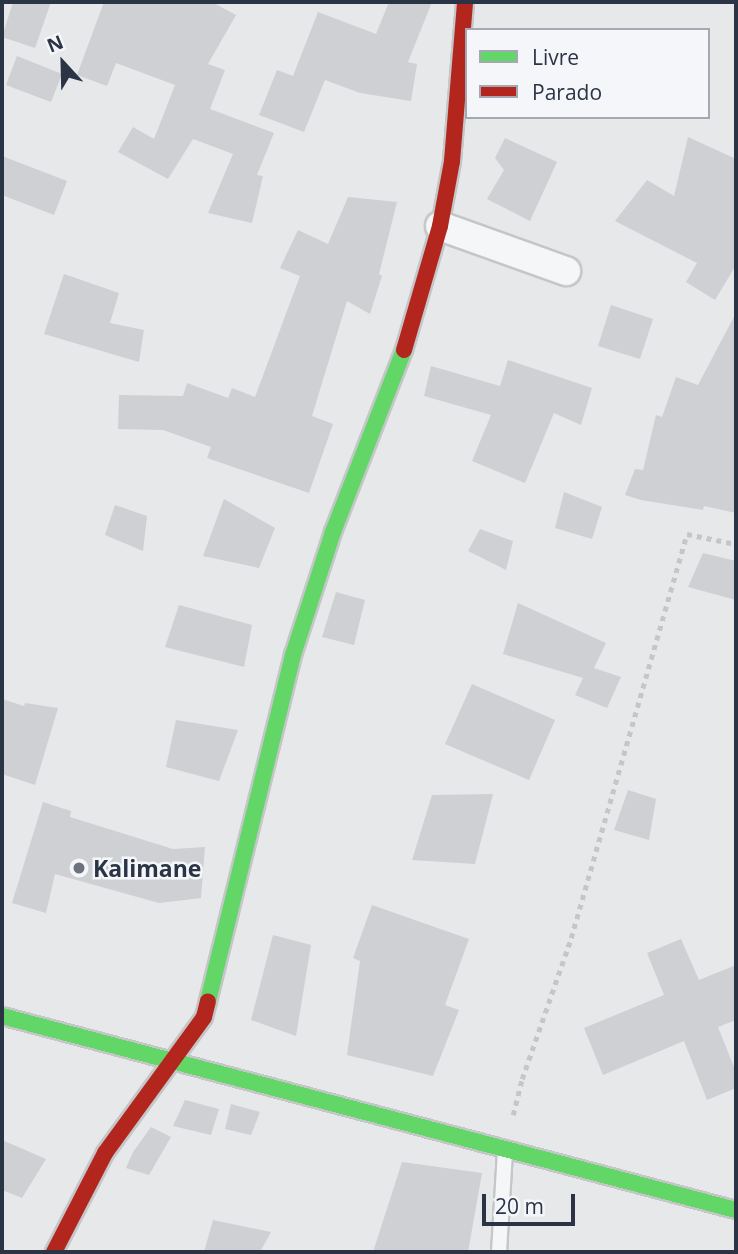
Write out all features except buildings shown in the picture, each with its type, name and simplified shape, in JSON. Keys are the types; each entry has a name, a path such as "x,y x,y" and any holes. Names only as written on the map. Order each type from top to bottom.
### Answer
{"street":[{"path":"54,1252 105,1153 204,1017 293,655 333,533 398,370 440,226 452,161 465,2"},
{"path":"440,226 566,271"},
{"path":"2,1016 736,1210"}],"lane":[{"path":"499,1252 505,1150"}],"path":[{"path":"505,1150 522,1079 571,938 687,534 736,544"}],"traffic: fast":[{"path":"208,1001 293,655 333,532 404,350"},
{"path":"2,1016 736,1210"}],"traffic: jam":[{"path":"404,350 440,226 452,161 465,2"},
{"path":"54,1252 105,1153 204,1017 208,1001"}],"place":[{"name":"Kalimane","path":"79,868"}]}
